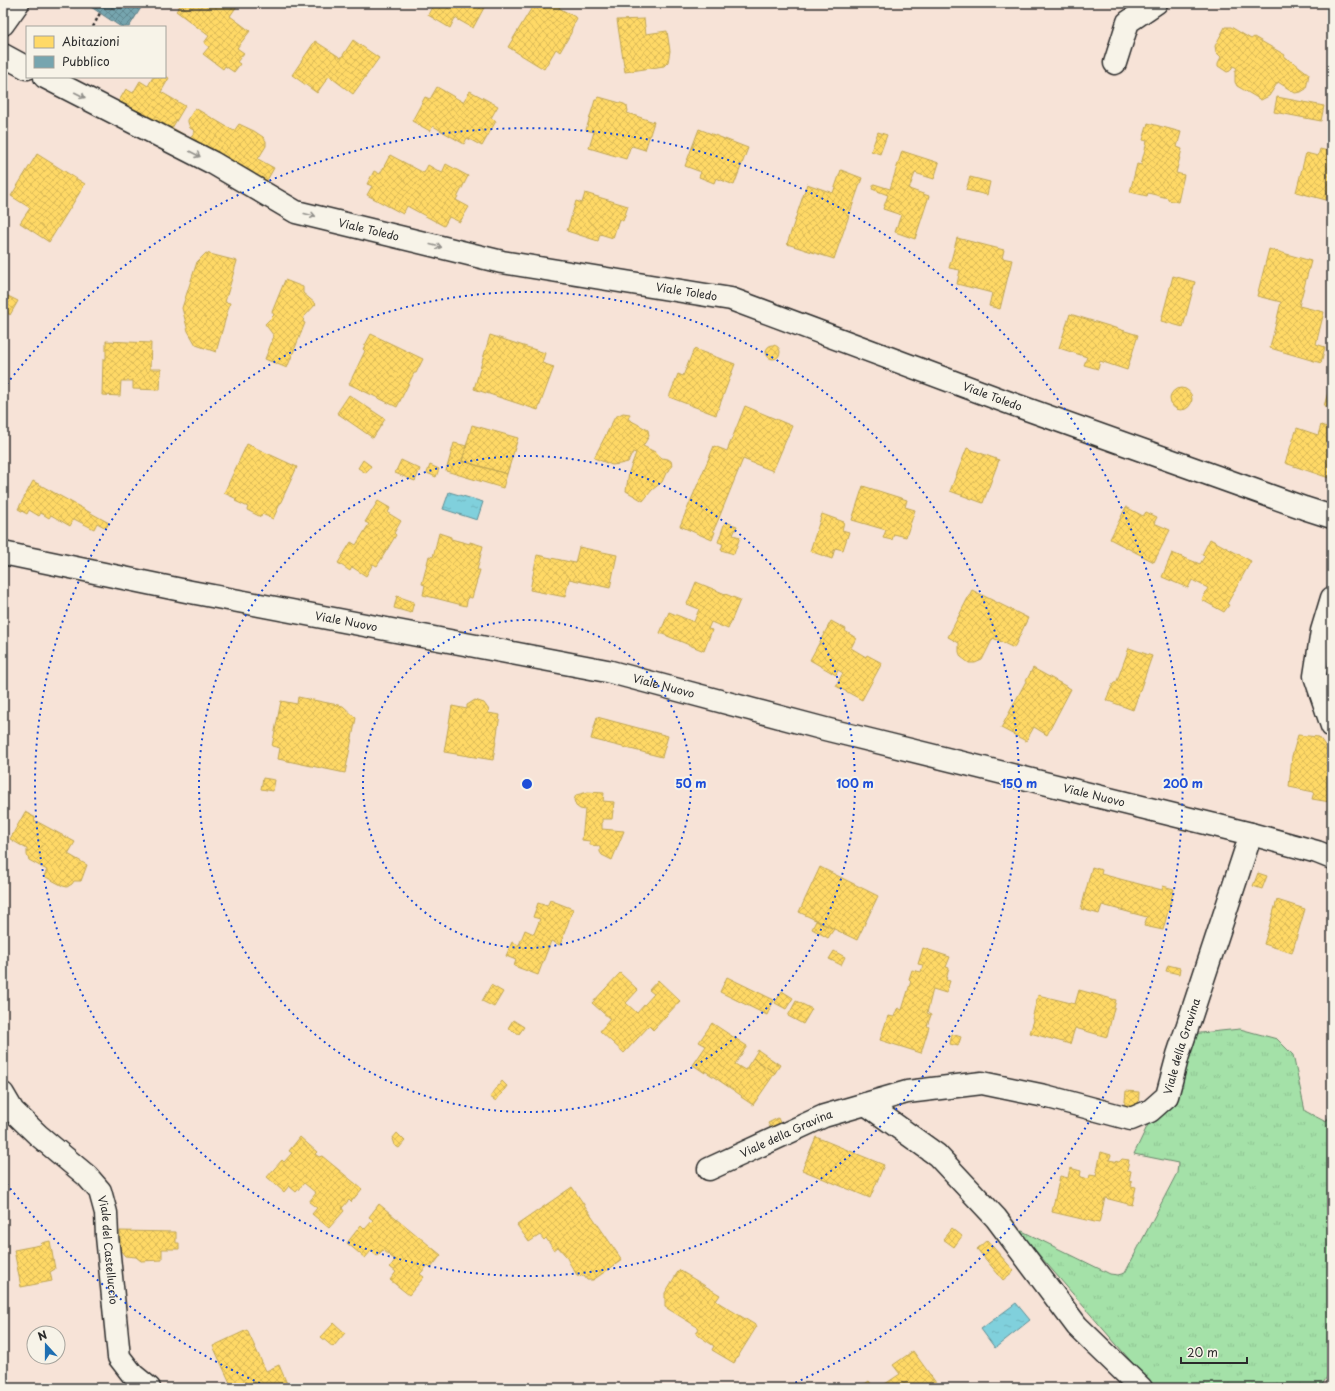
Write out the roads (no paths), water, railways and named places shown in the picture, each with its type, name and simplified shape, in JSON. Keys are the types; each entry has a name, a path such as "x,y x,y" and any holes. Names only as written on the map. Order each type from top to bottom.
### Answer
{"street":[{"path":"3,24 18,3"},
{"path":"1115,63 1128,22 1156,3"},
{"path":"3,55 26,67"},
{"name":"Viale Toledo","path":"47,78 213,163 296,212 502,262 731,299 1007,402 1332,517"},
{"name":"Viale Nuovo","path":"3,553 191,592 608,672 825,729 1327,854"},
{"path":"1332,598 1322,631 1315,676 1332,726"},
{"name":"Viale della Gravina","path":"708,1169 824,1116 907,1092 982,1083 1044,1096 1131,1119 1150,1111 1167,1096 1178,1055 1251,834"},
{"name":"Viale del Castelluccio","path":"3,1094 13,1111 38,1135 87,1176 100,1191 106,1213 119,1357 133,1375 149,1388"},
{"path":"866,1104 937,1156 996,1218 1077,1326 1141,1388"}],"water":[{"path":"449,492 483,502 477,520 443,509"},
{"path":"1016,1303 1030,1320 995,1348 981,1329"}]}
